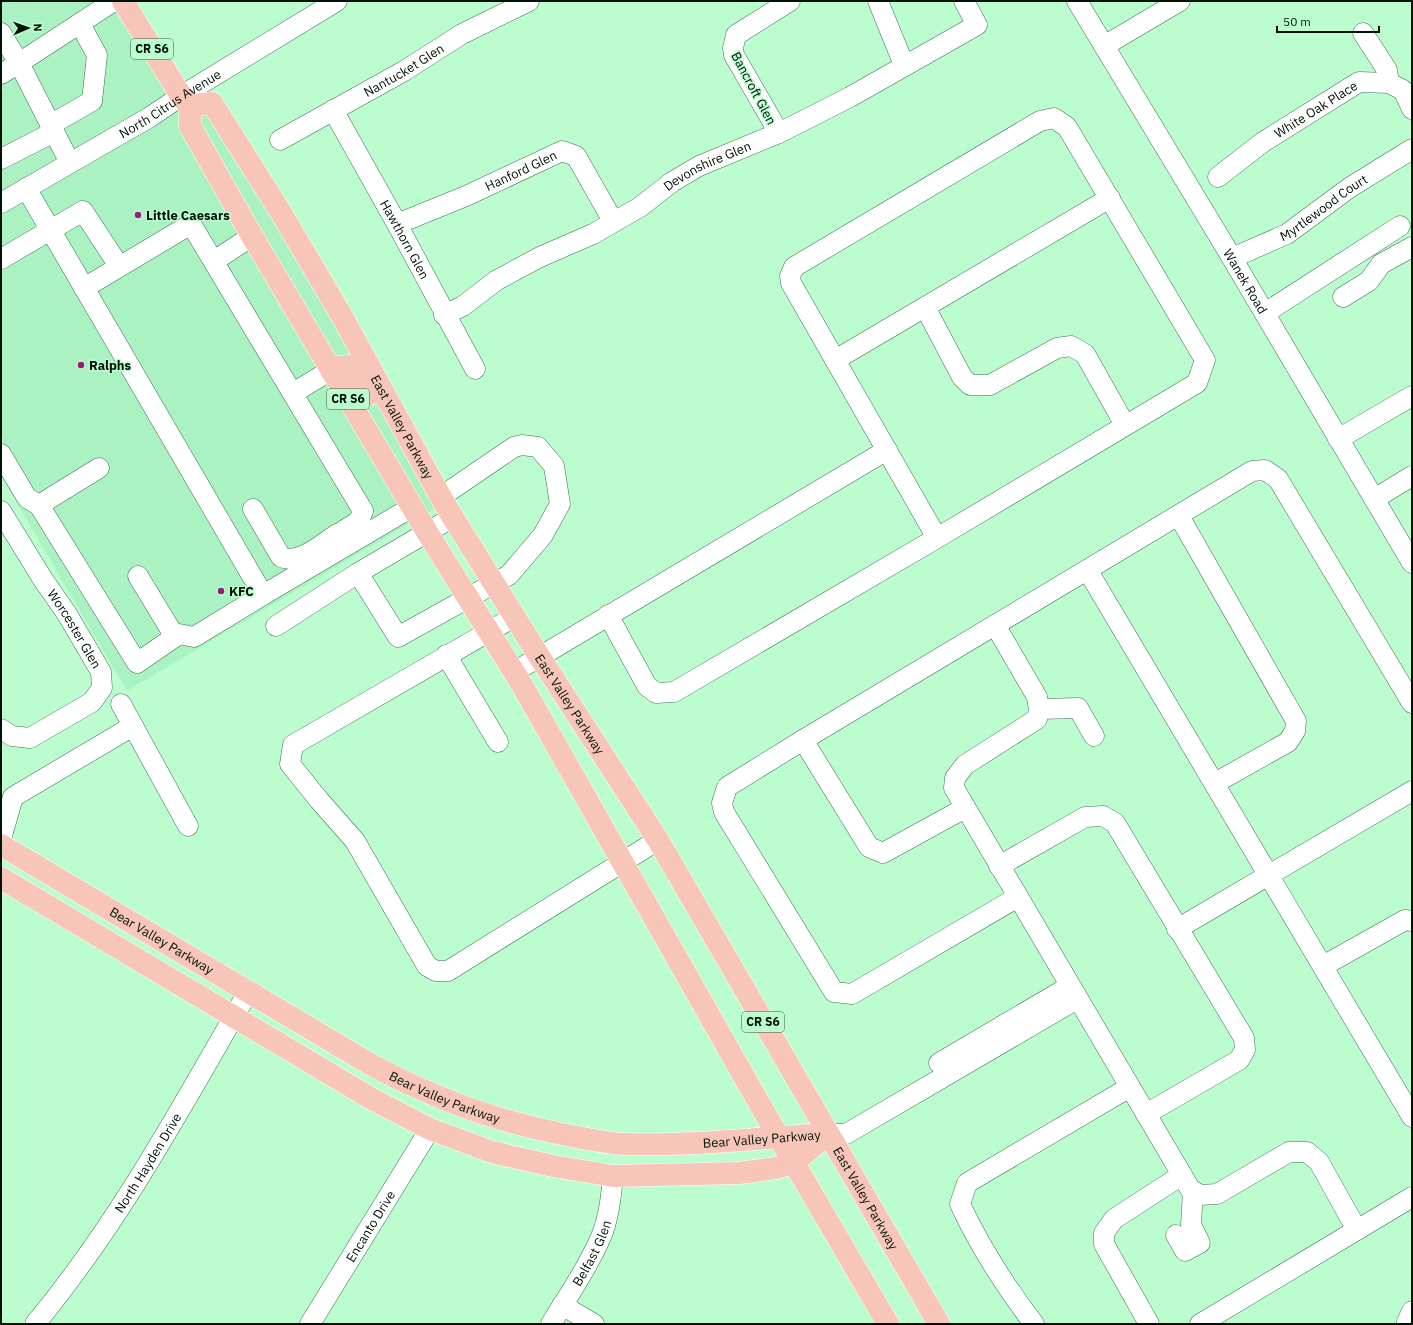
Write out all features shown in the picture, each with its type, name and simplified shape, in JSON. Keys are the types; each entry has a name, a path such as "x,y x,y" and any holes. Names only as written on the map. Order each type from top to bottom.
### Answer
{"main road":[{"name":"CR S6","path":"123,1 186,101 190,126 252,236 427,532 514,672 621,863 778,1137 888,1324"},
{"name":"East Valley Parkway","path":"186,101 212,103 283,216 343,318 453,517 539,656 658,840 939,1324"},
{"path":"331,370 337,367 349,366 355,371 382,414 401,425"},
{"name":"Bear Valley Parkway","path":"1,845 397,1079 450,1102 527,1127 590,1140 623,1144 694,1144 828,1134"},
{"name":"Bear Valley Parkway","path":"1,878 372,1099 430,1129 492,1152 553,1166 613,1176 739,1173 776,1168 793,1163 828,1134"}],"street":[{"path":"1,74 114,1"},
{"name":"North Citrus Avenue","path":"1,203 150,117 186,101 314,7 337,1"},
{"name":"Nantucket Glen","path":"280,140 404,71 462,34 529,1"},
{"name":"Bancroft Glen","path":"778,133 734,55 732,48 736,35 790,1"},
{"path":"878,1 904,65"},
{"name":"Devonshire Glen","path":"444,315 463,306 497,280 540,257 593,234 613,221 640,207 672,182 699,166 778,133 850,97 904,65 977,25 964,1"},
{"name":"Wanek Road","path":"1077,1 1232,258 1412,563"},
{"path":"1104,46 1180,1"},
{"path":"1,159 52,128 92,100 97,55 80,24"},
{"path":"1,33 20,63 70,163"},
{"path":"1363,33 1387,70 1402,86 1412,109"},
{"name":"White Oak Place","path":"1218,177 1263,142 1359,82 1402,86"},
{"name":"Hawthorn Glen","path":"333,110 397,224 444,315 475,369"},
{"path":"608,615 647,686 656,693 674,692 937,538 1197,383 1205,360 1067,127 1054,118 1040,121 1033,125 794,267 790,276 790,283 937,538"},
{"name":"Myrtlewood Court","path":"1232,258 1287,234 1349,188 1412,150"},
{"name":"Hanford Glen","path":"397,224 466,196 562,151 576,156 613,221"},
{"path":"26,188 263,596"},
{"path":"835,360 1110,198"},
{"path":"1,259 82,211 119,266"},
{"path":"84,288 191,224 363,511 359,521 298,558 287,560 281,557 252,509"},
{"path":"1265,314 1400,226"},
{"path":"214,261 252,236"},
{"path":"1343,297 1369,281 1381,264 1412,247"},
{"path":"925,307 962,377 970,385 990,385 1057,348 1071,346 1085,354 1125,425"},
{"path":"293,393 331,370"},
{"path":"1338,439 1412,396"},
{"path":"358,573 398,637 509,575 543,535 560,504 554,466 538,447 522,445 514,447 442,496"},
{"path":"514,672 887,450"},
{"path":"1,454 26,498 39,504 137,663 179,634 194,637 412,507"},
{"path":"39,504 99,468"},
{"path":"1018,897 852,994 834,992 724,812 722,803 728,787 803,740 995,624 1088,571 1252,471 1265,470 1278,479 1412,703"},
{"path":"1374,499 1412,476"},
{"name":"Worcester Glen","path":"1,511 42,578 67,614 101,672 102,688 92,702 30,738 12,736 1,729"},
{"path":"1179,516 1296,721 1295,731 1288,742 1215,783"},
{"path":"276,626 358,573 453,517"},
{"path":"1088,571 1412,1117"},
{"path":"138,576 175,637"},
{"path":"514,616 446,654 293,745 290,764 355,841 427,966 436,971 448,970 658,840"},
{"path":"995,624 1037,697 1039,709 1037,719 965,765 955,778 954,788 1190,1189 1200,1195 1217,1194 1289,1152 1307,1152 1319,1162 1357,1230"},
{"path":"446,654 498,742"},
{"path":"121,704 188,826"},
{"path":"1039,709 1078,708 1094,736"},
{"path":"1,839 13,797 133,726"},
{"path":"803,740 869,847 883,853 965,808"},
{"path":"1177,929 1412,791"},
{"path":"999,866 1085,817 1103,816 1115,823 1177,929 1244,1038 1245,1050 1239,1060 1146,1114"},
{"path":"1323,966 1405,920 1412,921"},
{"name":"North Hayden Drive","path":"35,1324 62,1292 107,1228 185,1103 248,992"},
{"path":"828,1134 839,1122 917,1084 1074,992"},
{"path":"1034,1324 1011,1294 978,1242 960,1204 967,1183 1130,1087"},
{"name":"Encanto Drive","path":"310,1324 430,1129"},
{"path":"1150,1324 1104,1244 1104,1233 1114,1219 1182,1175"},
{"name":"Belfast Glen","path":"551,1324 587,1264 600,1238 609,1209 613,1176"},
{"path":"1176,1235 1185,1251 1200,1243 1191,1225 1193,1191"},
{"path":"1200,1324 1412,1197"},
{"path":"562,1305 594,1324"},
{"path":"1411,1324 1407,1322 1412,1311"}],"shaded area":[{"path":"1,1 123,1 181,96 212,103 444,503 127,691 1,476"}],"place":[{"name":"Little Caesars","path":"138,215"},
{"name":"Ralphs","path":"81,365"},
{"name":"KFC","path":"221,591"}]}
